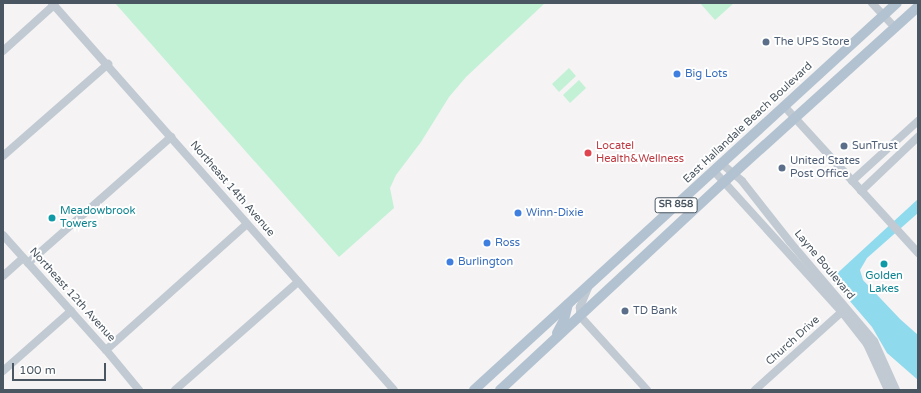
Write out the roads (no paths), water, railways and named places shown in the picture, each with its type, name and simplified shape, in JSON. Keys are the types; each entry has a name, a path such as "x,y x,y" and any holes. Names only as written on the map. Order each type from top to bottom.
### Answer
{"main road":[{"name":"East Hallandale Beach Boulevard","path":"474,390 897,3"},
{"name":"SR 858","path":"500,390 724,182 918,7"},
{"path":"552,342 564,320 568,304"}],"street":[{"path":"872,3 895,28"},
{"path":"3,51 53,4"},
{"name":"Northeast 14th Avenue","path":"53,4 108,64 394,390"},
{"path":"3,156 108,64"},
{"path":"784,106 918,253"},
{"path":"852,181 918,121"},
{"path":"3,276 26,260 171,137"},
{"path":"862,191 918,137"},
{"name":"Layne Boulevard","path":"722,164 742,181 844,310 878,359 896,390"},
{"name":"Layne Boulevard","path":"714,171 844,310"},
{"path":"106,350 247,224"},
{"name":"Northeast 12th Avenue","path":"3,234 106,350 136,389"},
{"path":"175,390 298,282"},
{"path":"591,283 582,300 580,316 647,390"},
{"name":"Church Drive","path":"755,390 844,310"},
{"path":"3,371 71,311"},
{"name":"Layne Boulevard","path":"878,359 888,390"}],"water":[{"path":"918,199 918,213 867,258 860,270 863,280 900,319 918,335 918,380 887,353 872,327 831,279"}],"place":[{"name":"The UPS Store","path":"766,42"},
{"name":"Big Lots","path":"677,74"},
{"name":"SunTrust","path":"844,146"},
{"name":"Locatel Health&Wellness","path":"588,153"},
{"name":"United States Post Office","path":"782,168"},
{"name":"Winn-Dixie","path":"518,213"},
{"name":"Meadowbrook Towers","path":"52,218"},
{"name":"Ross","path":"487,243"},
{"name":"Burlington","path":"450,262"},
{"name":"Golden Lakes","path":"884,264"},
{"name":"TD Bank","path":"625,311"}]}
